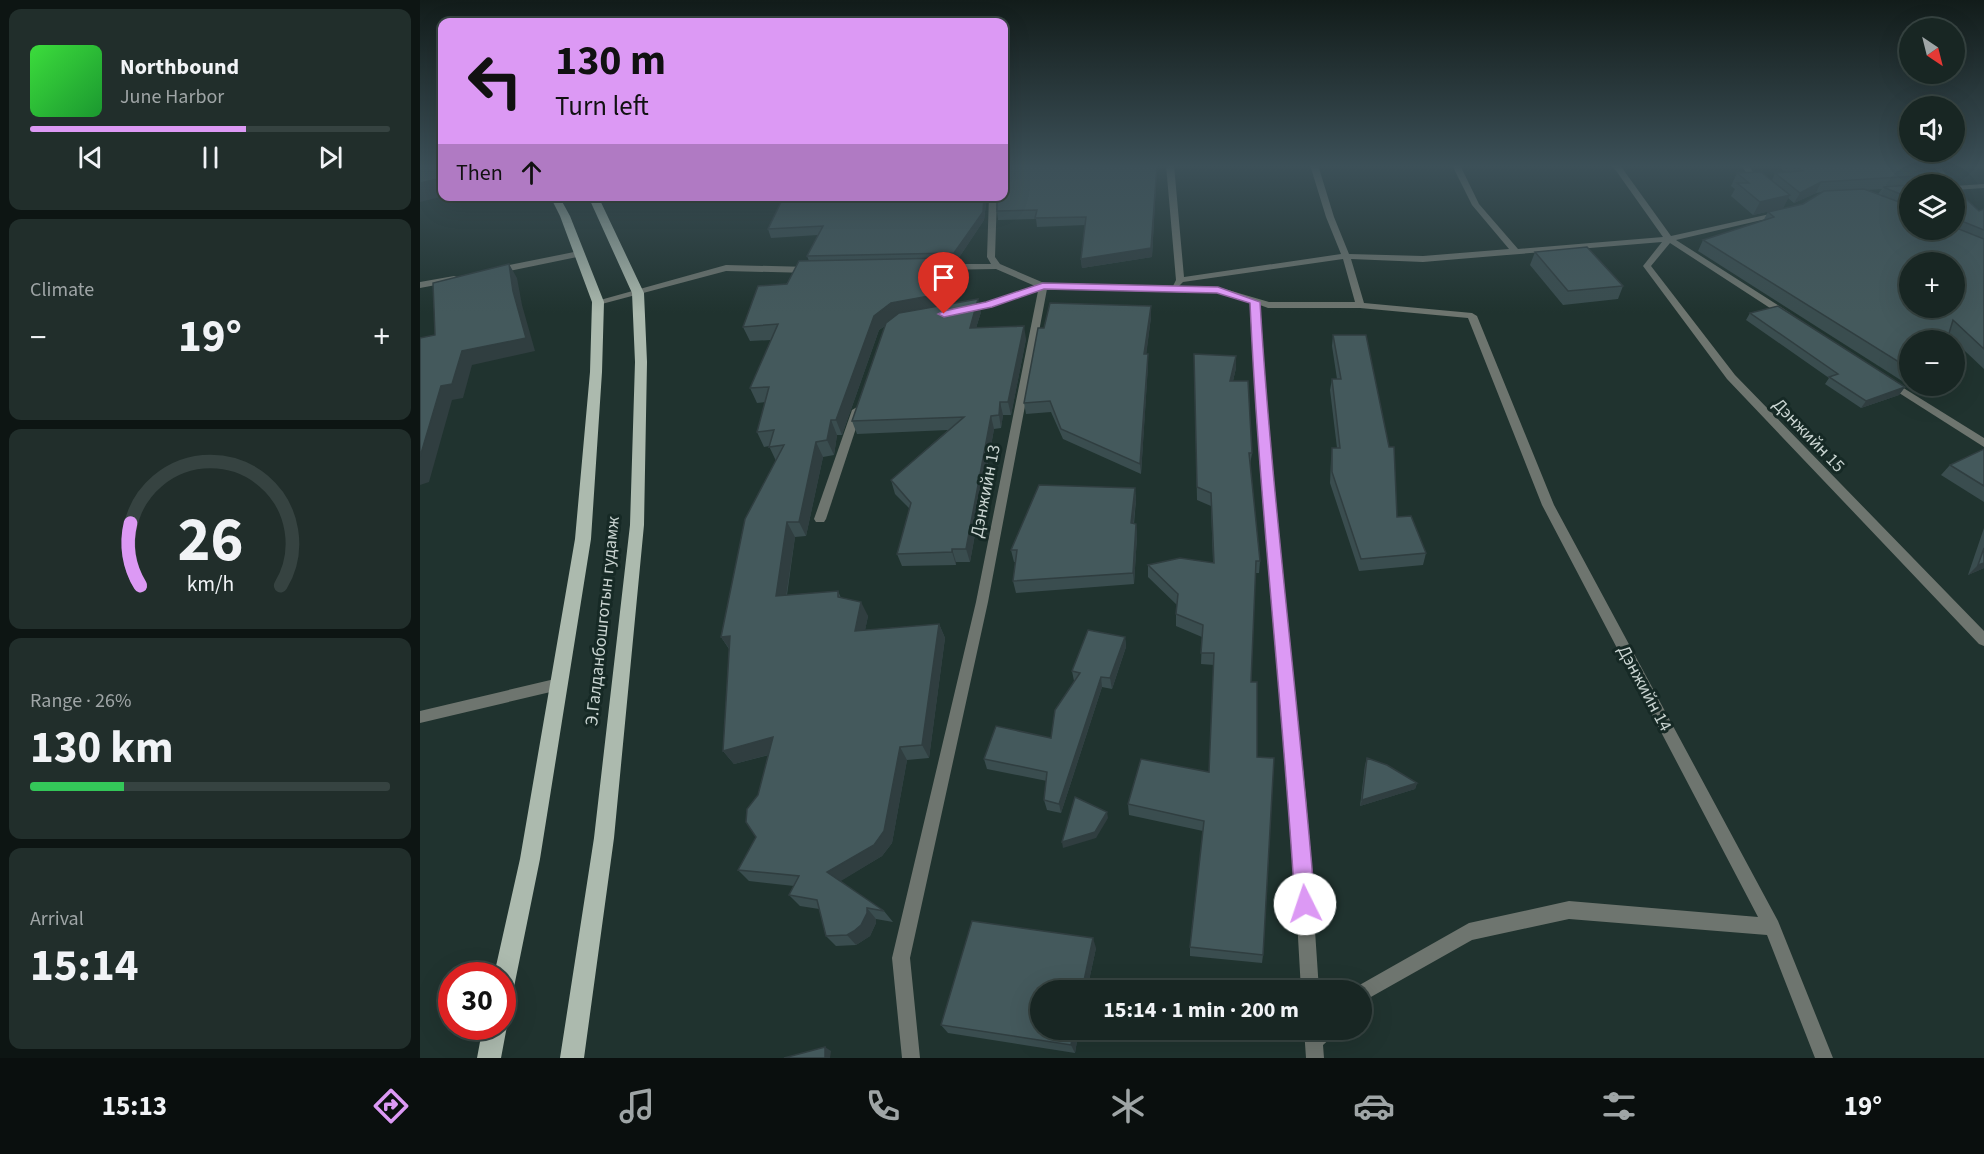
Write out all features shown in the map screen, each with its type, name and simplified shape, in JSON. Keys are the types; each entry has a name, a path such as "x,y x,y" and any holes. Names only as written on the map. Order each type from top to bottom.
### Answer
{"main road":[{"name":"Э.Галданбошготын гудамж","path":"508,962 530,859 583,538 596,372 598,303 564,214"},
{"name":"Э.Галданбошготын гудамж","path":"572,1058 604,838 638,525 641,362 638,292 602,214"},
{"path":"489,1058 492,1040"}],"street":[{"path":"992,214 991,257 998,266"},
{"path":"1173,214 1177,284"},
{"path":"1177,284 1218,290 1268,305 1360,305 1346,256 1329,214"},
{"path":"1484,214 1516,252"},
{"path":"1651,214 1669,239 1797,322"},
{"path":"955,312 988,305 1043,286 1177,284 1346,256 1423,259 1669,239 1775,214"},
{"name":"Дэнжийн 15","path":"1669,239 1647,266 1731,377 1984,640"},
{"path":"480,274 579,254"},
{"path":"918,267 998,266 1043,286"},
{"path":"598,303 726,268 815,270"},
{"path":"420,285 460,278"},
{"name":"Дэнжийн 13","path":"911,1058 901,958 982,603 1043,286"},
{"path":"1255,302 1261,414 1298,797 1309,980"},
{"name":"Дэнжийн 14","path":"1360,305 1473,316 1548,504 1772,927 1824,1058"},
{"path":"1876,373 1984,443"},
{"path":"820,519 861,399"},
{"path":"420,717 559,684"},
{"path":"1372,987 1469,932 1569,910 1772,927"}],"building":[{"path":"775,214 981,214 954,253 807,256 823,226 768,229"},
{"path":"1036,214 1153,214 1151,248 1081,259 1086,217 1035,218"},
{"path":"1771,214 1899,214 1899,240 1965,240 1965,231 1984,239 1984,349 1953,320 1950,330 1899,330 1899,362 1703,240 1774,217"},
{"path":"1965,214 1984,214 1984,230 1965,222"},
{"path":"1587,247 1623,286 1568,291 1535,252"},
{"path":"946,258 939,268 940,294 891,303 874,316 836,420 831,420 827,440 816,442 799,522 787,522 776,596 838,591 838,597 861,602 855,631 939,624 922,745 900,747 884,831 874,845 827,872 884,911 867,908 861,925 854,931 847,935 826,936 817,900 789,895 799,876 738,870 756,837 746,822 747,809 758,795 773,737 723,751 730,636 721,637 745,519 784,445 769,447 774,430 757,432 769,387 750,388 778,324 743,327 758,286 787,284 799,261"},
{"path":"509,264 513,291 526,338 462,351 452,384 441,386 420,457 420,338 435,335 433,283"},
{"path":"978,299 970,328 1024,326 1008,402 1000,402 999,415 991,416 966,549 952,549 952,552 897,554 911,503 891,480 964,417 852,421 886,323 899,313"},
{"path":"1050,303 1151,306 1144,354 1148,354 1140,464 1061,429 1050,401 1024,403 1038,328 1044,328"},
{"path":"1778,306 1899,383 1899,389 1866,401 1829,377 1838,374 1750,313"},
{"path":"1333,335 1366,335 1389,447 1394,447 1397,517 1411,516 1426,553 1361,559 1332,472 1332,448 1340,448 1332,379 1341,379"},
{"path":"1194,354 1236,356 1230,381 1248,381 1252,453 1249,453 1260,561 1256,561 1251,682 1257,682 1257,757 1274,758 1263,955 1190,947 1204,821 1128,804 1141,759 1209,772 1214,653 1201,653 1203,625 1176,614 1178,594 1148,565 1180,558 1214,563 1211,493 1197,487"},
{"path":"1984,449 1984,486 1950,465"},
{"path":"1039,485 1135,488 1131,523 1136,524 1133,573 1013,581 1017,550 1011,550"},
{"path":"1984,548 1984,563 1978,565"},
{"path":"1088,630 1125,637 1110,678 1101,677 1059,804 1044,800 1047,772 984,759 996,726 1051,738 1055,710 1080,673 1072,671"},
{"path":"1367,758 1387,765 1417,783 1362,800"},
{"path":"1075,797 1107,812 1095,832 1062,842"},
{"path":"972,921 1093,938 1084,980 1030,980 1030,1039 941,1025"},
{"path":"1038,1040 1072,1040 1071,1045"},
{"path":"825,1047 825,1058 784,1058"}],"route":[{"path":"944,314 988,305 1043,286 1218,290 1255,302 1261,414 1294,750 1305,904"}]}
